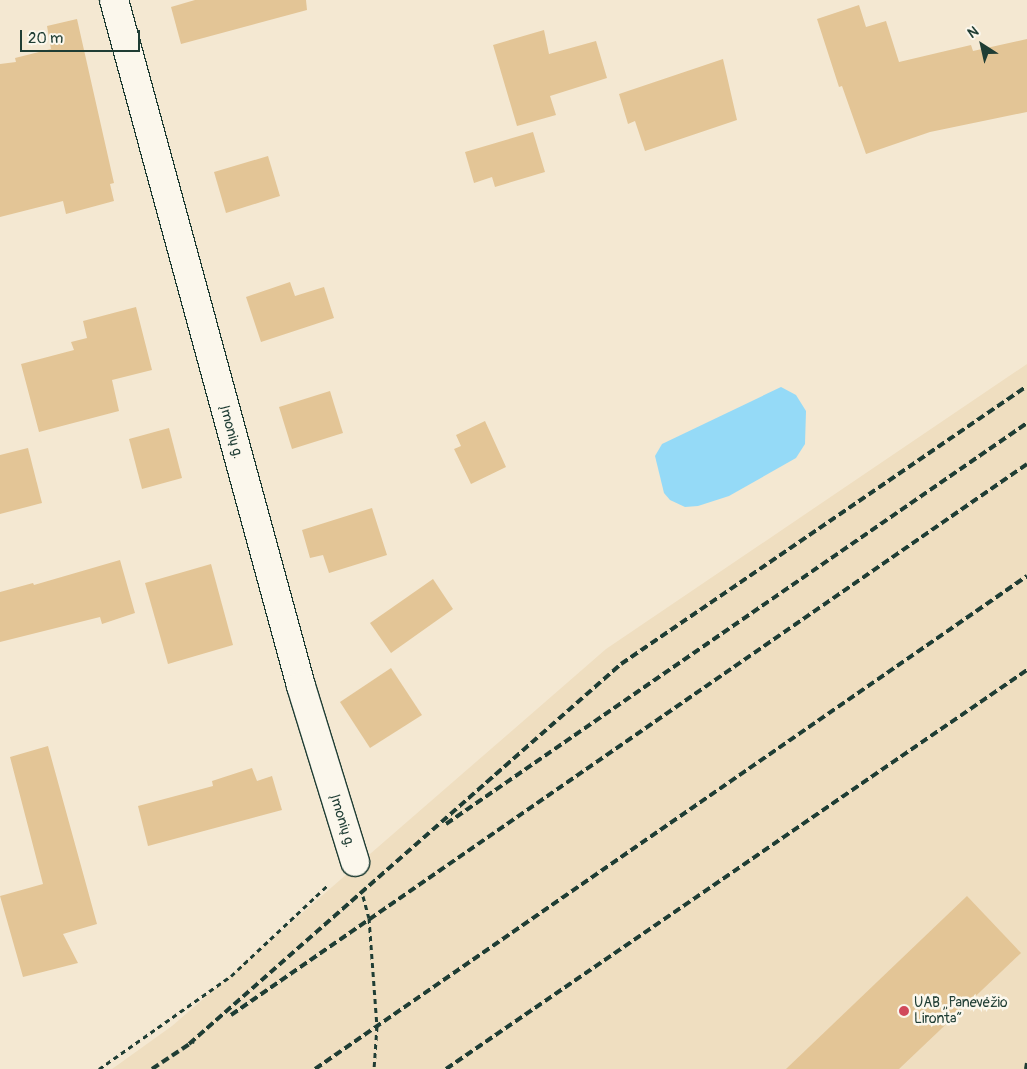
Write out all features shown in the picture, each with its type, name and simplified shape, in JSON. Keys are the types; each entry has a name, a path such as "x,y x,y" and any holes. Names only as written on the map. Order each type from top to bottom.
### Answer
{"street":[{"name":"Įmonių g.","path":"114,0 298,677 355,862"}],"path":[{"path":"99,1069 231,976 355,862 370,918 377,1026 374,1069"}],"shaded area":[{"path":"1027,364 1027,1069 112,1069 172,1026 606,649"}],"water":[{"path":"781,387 796,395 806,411 805,444 796,458 729,496 698,506 685,507 670,500 664,493 655,456 662,444"}],"building":[{"path":"195,0 306,0 307,10 181,44 171,7"},
{"path":"859,5 866,27 886,21 899,62 971,45 973,51 1027,39 1027,112 930,132 866,154 842,86 839,87 817,19"},
{"path":"77,19 114,183 110,184 114,201 66,214 63,201 0,217 0,64 16,62 15,58 51,49 47,26"},
{"path":"544,30 549,54 596,41 607,78 550,96 556,115 517,126 493,45"},
{"path":"723,59 737,120 645,151 635,121 628,124 619,94"},
{"path":"533,132 545,172 495,187 492,177 474,183 465,152"},
{"path":"268,156 280,196 226,213 214,172"},
{"path":"290,282 295,296 324,287 334,318 261,342 246,297"},
{"path":"136,307 152,370 112,380 119,411 39,432 21,364 74,350 71,342 87,338 83,321"},
{"path":"330,391 343,433 292,449 279,407"},
{"path":"485,421 506,467 471,484 454,449 461,446 456,435"},
{"path":"169,428 182,478 142,489 129,439"},
{"path":"28,448 42,503 0,514 0,455"},
{"path":"372,508 387,555 329,573 323,555 310,558 302,530"},
{"path":"120,560 135,613 102,624 100,617 0,642 0,592 33,583 34,585"},
{"path":"211,564 233,645 168,664 145,583"},
{"path":"433,579 453,609 391,653 370,623"},
{"path":"391,668 422,715 370,748 340,702"},
{"path":"48,746 97,924 63,934 78,963 23,977 0,896 43,884 10,757"},
{"path":"252,768 257,781 272,776 282,810 148,846 138,806 213,786 212,781"},
{"name":"UAB „Panevėžio Lironta“","path":"967,896 1021,953 899,1069 786,1069"}],"railway":[{"path":"189,1044 621,664 1027,386"},
{"path":"446,824 1027,423"},
{"path":"231,1015 1027,464"},
{"path":"315,1069 1027,576"},
{"path":"446,1069 1027,670"},
{"path":"152,1069 194,1041"},
{"path":"1026,1069 1027,1063"}],"place":[{"name":"UAB „Panevėžio Lironta“","path":"904,1011"}]}
